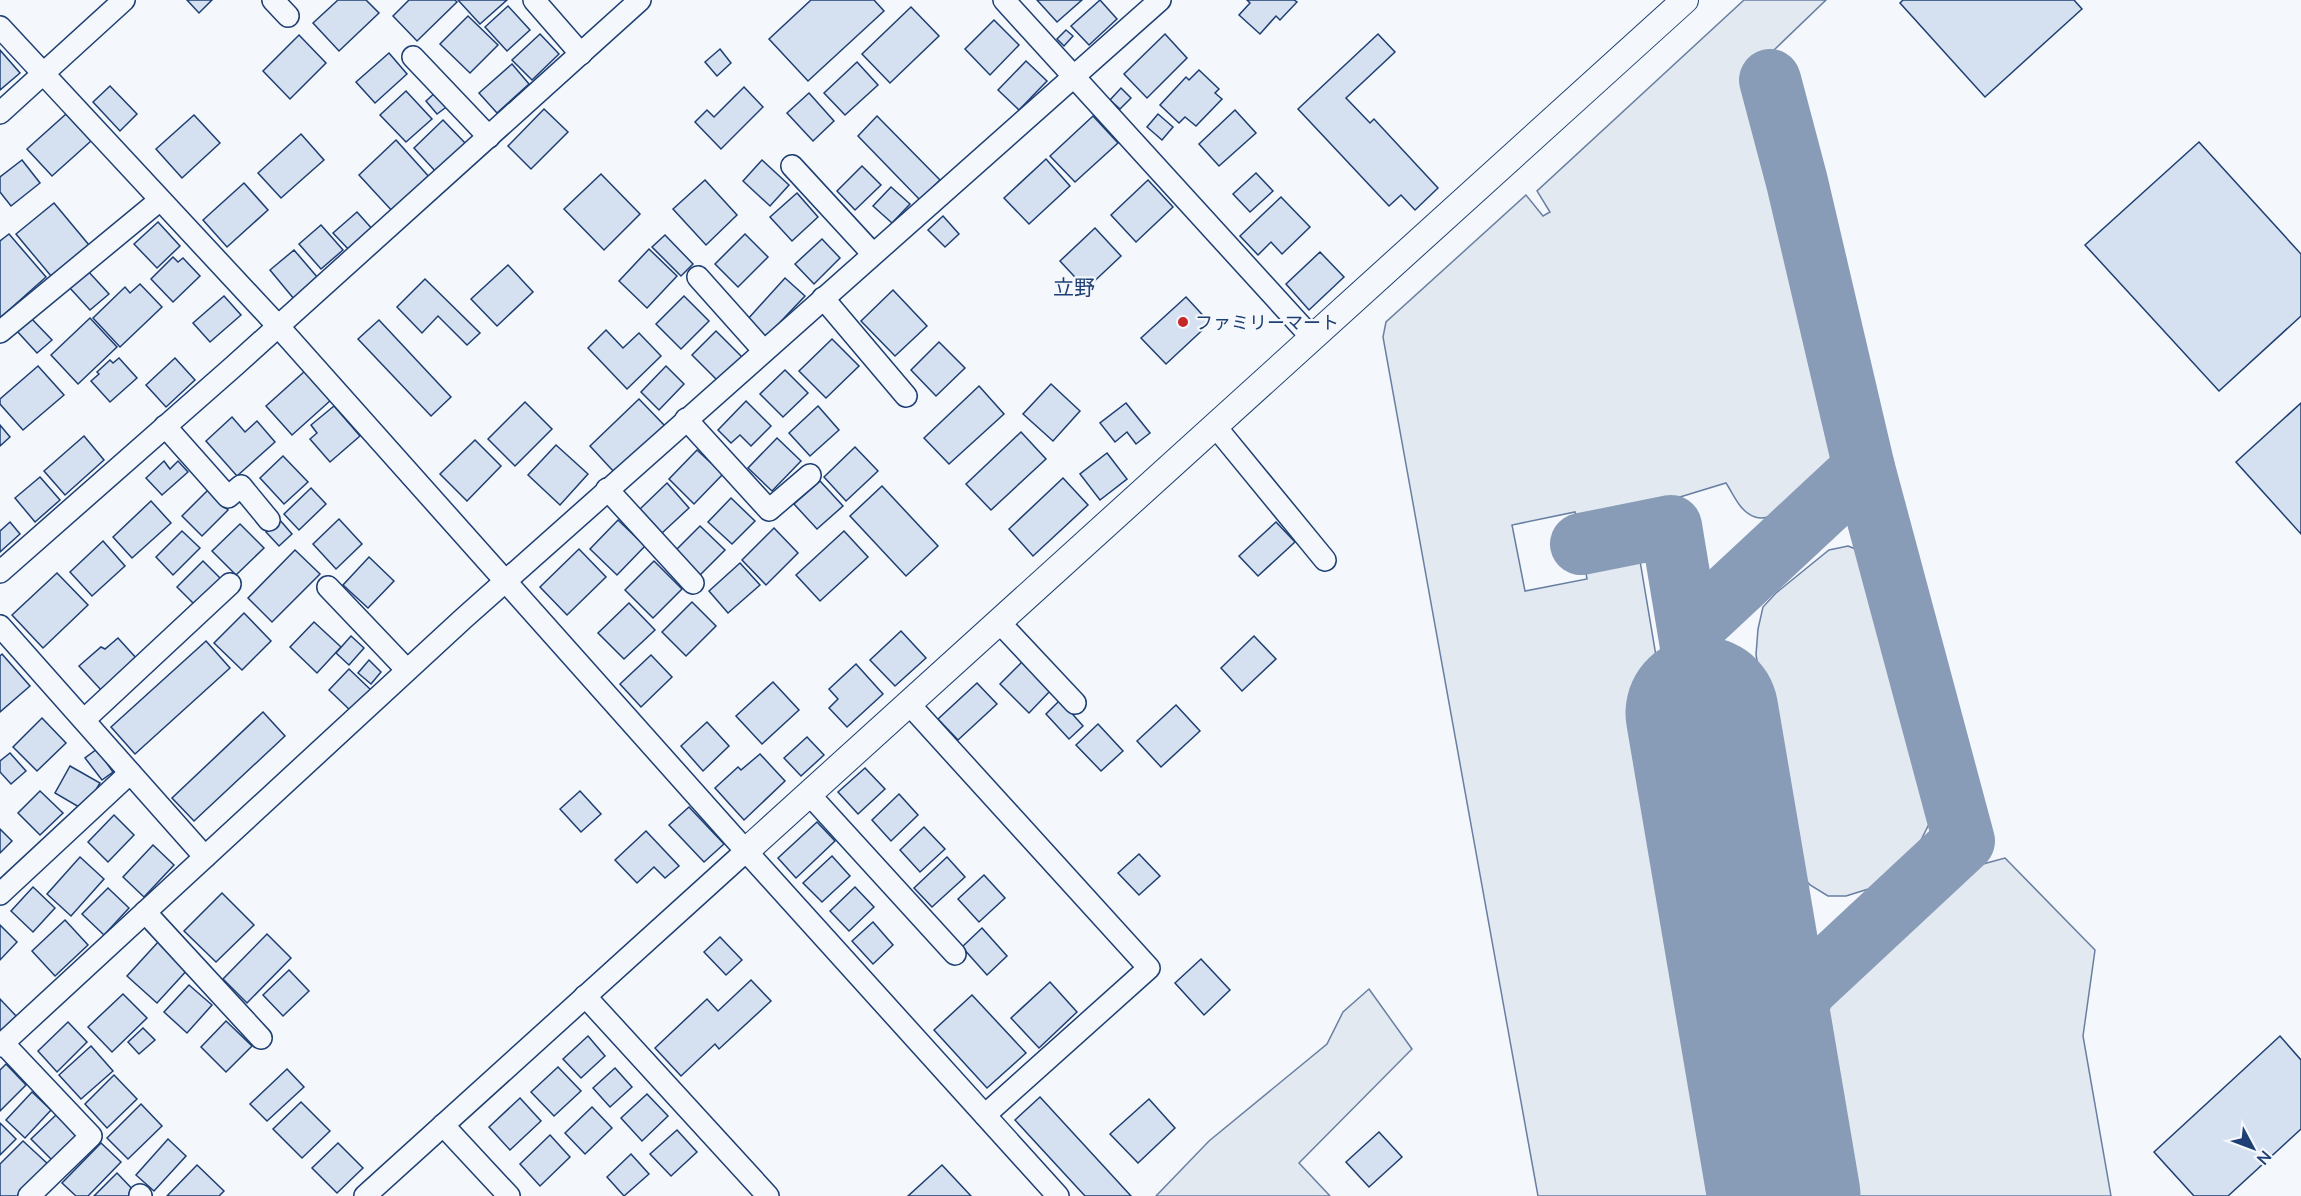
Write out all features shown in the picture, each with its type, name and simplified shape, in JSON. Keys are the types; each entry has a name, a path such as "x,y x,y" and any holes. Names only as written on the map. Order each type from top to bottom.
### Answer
{"street":[{"path":"0,113 124,0"},
{"path":"273,0 288,16"},
{"path":"534,0 581,54"},
{"path":"0,572 278,326 640,0"},
{"path":"1004,0 1313,339"},
{"path":"29,1196 92,1136 1,1045 407,670 607,489 1160,0"},
{"path":"365,1196 1685,0"},
{"path":"0,27 278,326 746,851 1058,1196"},
{"path":"413,57 489,137"},
{"path":"792,166 873,254"},
{"path":"0,332 160,200"},
{"path":"698,277 764,351"},
{"path":"824,298 906,396"},
{"path":"686,419 769,510 810,476"},
{"path":"165,426 228,497 241,486 269,520"},
{"path":"1215,426 1326,560"},
{"path":"607,489 693,583"},
{"path":"84,720 230,584"},
{"path":"328,587 407,670"},
{"path":"999,622 1075,703"},
{"path":"0,626 206,856"},
{"path":"909,704 1149,968 985,1114"},
{"path":"0,894 130,772"},
{"path":"810,794 955,954"},
{"path":"145,912 261,1038"},
{"path":"585,996 768,1196"},
{"path":"443,1125 509,1196"}],"shaded area":[{"path":"1744,0 1826,0 1750,73 1835,402 1836,437 1832,457 1820,476 1800,498 1776,514 1765,518 1755,517 1745,511 1726,483 1634,511 1577,522 1575,512 1512,525 1525,591 1587,579 1586,573 1640,561 1747,1196 1538,1196 1383,337 1386,322 1526,195 1543,216 1550,212 1537,191"},
{"path":"1848,546 1863,552 1877,569 1932,776 1935,797 1933,816 1920,842 1878,886 1846,896 1828,896 1810,885 1799,872 1791,855 1756,655 1763,607 1776,593 1829,550"},
{"path":"2005,858 2095,950 2083,1036 2111,1196 1849,1196 1822,1044 1830,1006 1967,875 1983,864"},
{"path":"1369,989 1412,1049 1299,1163 1330,1196 1156,1196 1209,1141 1327,1044 1343,1012"}],"building":[{"path":"187,0 212,0 199,13"},
{"path":"338,0 366,0 379,13 339,51 313,23"},
{"path":"409,0 455,0 457,2 417,41 393,16"},
{"path":"458,0 507,0 480,24"},
{"path":"811,0 874,0 884,11 808,81 769,39"},
{"path":"1037,0 1082,0 1057,22"},
{"path":"1100,0 1117,19 1089,45 1071,26"},
{"path":"1247,0 1294,0 1297,2 1280,20 1276,16 1260,34 1239,15 1250,3"},
{"path":"1903,0 2074,0 2082,9 1985,97 1900,3"},
{"path":"508,6 530,30 507,51 485,27"},
{"path":"911,7 939,36 890,83 862,54"},
{"path":"468,16 498,45 470,73 440,44"},
{"path":"994,20 1019,45 990,75 965,49"},
{"path":"1066,30 1073,36 1064,46 1057,39"},
{"path":"540,34 559,54 532,80 512,60"},
{"path":"1165,34 1187,58 1147,98 1124,74"},
{"path":"1378,34 1395,52 1346,98 1370,123 1374,119 1438,188 1415,210 1401,195 1389,206 1298,109"},
{"path":"299,35 326,63 290,99 263,71"},
{"path":"720,49 731,63 717,76 705,62"},
{"path":"0,50 20,73 0,90"},
{"path":"389,53 407,74 375,103 356,82"},
{"path":"1026,61 1047,81 1019,110 998,90"},
{"path":"857,62 878,85 845,115 824,93"},
{"path":"512,64 529,84 497,113 479,93"},
{"path":"1199,70 1219,89 1215,93 1222,99 1196,126 1185,117 1179,123 1160,105 1186,77 1189,80"},
{"path":"110,86 137,114 120,131 93,102"},
{"path":"744,87 763,107 721,149 695,122 707,110 714,117"},
{"path":"1121,88 1131,98 1120,109 1110,100"},
{"path":"406,91 432,119 406,142 380,115"},
{"path":"437,91 449,105 437,114 426,101"},
{"path":"809,93 834,121 813,141 787,113"},
{"path":"544,109 568,132 531,169 508,146"},
{"path":"1235,110 1256,133 1219,166 1199,144"},
{"path":"66,114 91,141 52,176 27,149"},
{"path":"1158,114 1173,127 1162,140 1147,127"},
{"path":"194,115 220,143 182,178 156,149"},
{"path":"877,116 940,180 920,200 858,136"},
{"path":"1093,116 1118,143 1075,182 1050,156"},
{"path":"443,120 466,144 436,172 414,148"},
{"path":"301,134 324,160 281,198 258,173"},
{"path":"396,140 431,179 394,213 359,175"},
{"path":"2199,142 2301,254 2301,316 2219,391 2085,245"},
{"path":"1046,159 1070,186 1029,224 1004,198"},
{"path":"22,160 40,183 11,206 0,192 0,177"},
{"path":"762,160 789,185 770,206 743,181"},
{"path":"862,166 881,185 855,210 837,191"},
{"path":"1256,173 1273,191 1250,212 1233,194"},
{"path":"601,174 640,214 604,250 564,209"},
{"path":"705,180 737,215 706,245 673,209"},
{"path":"1148,180 1173,207 1136,242 1111,215"},
{"path":"244,183 268,210 227,247 203,220"},
{"path":"891,187 910,204 892,223 873,206"},
{"path":"797,193 818,217 792,241 770,217"},
{"path":"1281,197 1310,227 1282,254 1271,242 1258,255 1240,236"},
{"path":"54,203 89,245 51,276 16,234"},
{"path":"357,212 374,231 351,252 333,233"},
{"path":"943,216 959,234 945,247 928,230"},
{"path":"158,222 180,246 157,268 134,244"},
{"path":"321,225 343,250 321,269 299,244"},
{"path":"1095,228 1121,256 1086,289 1060,261"},
{"path":"9,234 46,277 0,318 0,241"},
{"path":"745,234 768,257 738,287 715,264"},
{"path":"665,235 693,264 681,276 652,247"},
{"path":"822,239 840,258 814,284 795,264"},
{"path":"649,249 677,276 647,308 619,281"},
{"path":"294,250 318,278 294,299 270,270"},
{"path":"1320,252 1344,277 1309,310 1286,284"},
{"path":"173,257 178,262 183,258 200,276 173,302 151,279"},
{"path":"508,265 533,292 497,326 471,299"},
{"path":"87,270 109,294 90,310 69,287"},
{"path":"785,278 805,296 766,337 747,320"},
{"path":"425,279 480,333 467,345 438,316 422,333 397,307"},
{"path":"140,284 162,307 120,347 93,318 125,287 130,293"},
{"path":"893,290 927,326 895,356 861,321"},
{"path":"224,296 241,315 210,342 193,323"},
{"path":"684,296 709,321 681,349 656,324"},
{"path":"1186,297 1210,323 1166,364 1141,338"},
{"path":"30,317 52,340 37,353 16,330"},
{"path":"90,318 117,347 78,384 51,355"},
{"path":"379,320 451,397 431,416 358,339"},
{"path":"606,330 623,348 639,333 661,356 627,389 588,348"},
{"path":"716,331 742,357 718,381 692,355"},
{"path":"832,339 859,366 826,398 799,371"},
{"path":"939,342 965,368 936,396 911,370"},
{"path":"119,358 137,378 110,402 91,381 110,360 113,363"},
{"path":"175,358 195,380 166,407 146,385"},
{"path":"38,366 64,395 23,430 0,404 0,399"},
{"path":"666,366 684,384 659,410 641,392"},
{"path":"785,370 808,393 783,417 760,394"},
{"path":"305,371 331,400 292,435 266,406"},
{"path":"1051,384 1080,411 1053,441 1023,414"},
{"path":"979,386 1004,414 949,464 924,438"},
{"path":"639,399 665,426 615,473 590,446"},
{"path":"746,401 771,426 751,446 740,435 731,443 718,430"},
{"path":"525,402 552,429 515,466 488,439"},
{"path":"1126,403 1150,433 1136,444 1127,432 1115,442 1100,423"},
{"path":"2301,403 2301,534 2236,462"},
{"path":"334,406 360,436 330,462 310,439 317,433 311,425"},
{"path":"818,406 839,430 810,456 789,433"},
{"path":"232,417 245,432 257,421 275,442 237,476 206,441"},
{"path":"0,425 10,437 0,446"},
{"path":"1021,432 1046,459 991,510 966,484"},
{"path":"84,436 104,460 65,495 44,471"},
{"path":"777,438 801,461 772,491 748,468"},
{"path":"475,440 501,466 467,501 440,474"},
{"path":"556,445 588,474 560,505 528,475"},
{"path":"855,447 878,471 846,501 824,477"},
{"path":"697,450 723,474 694,504 669,479"},
{"path":"1107,453 1127,479 1100,500 1080,474"},
{"path":"283,456 308,482 284,504 260,478"},
{"path":"164,461 170,469 178,461 188,472 162,495 146,478"},
{"path":"40,477 60,500 35,522 15,498"},
{"path":"1063,478 1088,505 1033,556 1009,529"},
{"path":"820,481 843,506 817,529 794,504"},
{"path":"667,483 689,508 662,533 640,509"},
{"path":"882,486 938,546 906,576 850,516"},
{"path":"311,488 326,504 299,530 284,514"},
{"path":"208,490 228,510 202,536 182,516"},
{"path":"731,498 755,521 732,544 708,522"},
{"path":"151,501 171,523 132,558 113,537"},
{"path":"279,519 292,534 279,546 266,532"},
{"path":"339,519 362,544 336,569 313,544"},
{"path":"618,520 645,546 617,575 590,549"},
{"path":"10,522 20,534 0,552 0,531"},
{"path":"1276,522 1295,542 1258,576 1239,556"},
{"path":"240,524 264,548 236,575 212,551"},
{"path":"700,526 725,550 700,575 675,551"},
{"path":"774,528 798,553 766,585 742,560"},
{"path":"182,531 200,548 173,575 156,557"},
{"path":"844,531 868,557 820,601 796,575"},
{"path":"103,541 125,566 92,596 70,572"},
{"path":"579,549 606,577 567,615 540,587"},
{"path":"295,550 320,574 272,622 248,598"},
{"path":"369,557 394,581 368,608 343,585"},
{"path":"203,561 223,581 197,607 177,587"},
{"path":"654,561 682,589 653,618 625,590"},
{"path":"740,563 760,585 728,613 709,591"},
{"path":"57,573 88,605 43,648 12,615"},
{"path":"692,602 716,626 686,656 662,632"},
{"path":"629,603 655,630 624,659 598,633"},
{"path":"244,613 271,641 242,670 214,643"},
{"path":"314,622 341,647 317,673 290,647"},
{"path":"901,631 926,658 895,686 870,660"},
{"path":"351,636 364,648 349,665 336,653"},
{"path":"1254,636 1276,659 1242,691 1221,668"},
{"path":"118,638 137,659 102,691 79,666 101,647 105,649"},
{"path":"206,641 230,668 135,754 111,727"},
{"path":"2,654 30,686 0,712 0,656"},
{"path":"651,655 672,677 641,707 620,684"},
{"path":"369,660 381,672 371,684 358,673"},
{"path":"1022,662 1051,690 1029,713 1000,684"},
{"path":"856,664 883,694 847,727 829,708 838,699 829,689"},
{"path":"349,669 371,690 351,711 329,690"},
{"path":"773,682 799,710 762,744 736,716"},
{"path":"977,683 997,704 958,740 938,719"},
{"path":"1060,700 1083,726 1069,739 1046,714"},
{"path":"1176,705 1200,731 1161,767 1137,741"},
{"path":"263,712 285,736 194,821 172,798"},
{"path":"42,718 66,743 37,771 13,747"},
{"path":"707,722 729,746 703,771 681,746"},
{"path":"1098,724 1123,751 1101,771 1076,745"},
{"path":"807,737 824,755 801,776 784,758"},
{"path":"97,749 113,772 102,780 85,758"},
{"path":"10,753 26,771 11,784 0,772 0,761"},
{"path":"760,754 785,781 744,820 715,788 738,767 741,770"},
{"path":"70,766 100,783 84,810 55,793"},
{"path":"865,768 885,789 858,814 838,792"},
{"path":"40,791 63,813 40,835 18,813"},
{"path":"580,791 601,814 581,832 560,809"},
{"path":"899,794 918,815 891,841 872,820"},
{"path":"689,807 724,844 704,862 669,825"},
{"path":"114,815 134,835 108,862 88,842"},
{"path":"817,822 835,841 796,878 778,858"},
{"path":"924,827 945,849 920,872 900,850"},
{"path":"0,829 12,841 0,853"},
{"path":"646,831 679,866 665,878 654,867 637,883 615,860"},
{"path":"153,845 174,865 144,897 123,877"},
{"path":"1139,854 1160,876 1139,895 1118,873"},
{"path":"832,856 850,876 822,902 803,883"},
{"path":"80,857 104,879 71,916 47,894"},
{"path":"947,857 965,877 932,907 914,888"},
{"path":"984,875 1005,898 979,922 958,899"},
{"path":"33,887 55,908 33,932 11,911"},
{"path":"855,887 874,907 849,931 830,911"},
{"path":"108,888 129,908 104,935 82,914"},
{"path":"222,893 254,925 216,962 184,931"},
{"path":"65,920 88,945 55,976 32,951"},
{"path":"873,922 893,945 873,964 852,941"},
{"path":"0,925 17,942 0,960"},
{"path":"982,928 1007,956 987,975 962,947"},
{"path":"267,934 291,958 247,1003 223,979"},
{"path":"720,937 742,960 726,975 704,952"},
{"path":"159,941 189,968 157,1003 127,976"},
{"path":"1201,959 1230,990 1204,1015 1175,983"},
{"path":"289,970 309,991 283,1016 263,995"},
{"path":"751,980 771,1001 719,1049 715,1044 681,1076 655,1048 707,999 718,1011"},
{"path":"1050,982 1077,1012 1039,1048 1011,1018"},
{"path":"189,985 212,1005 187,1033 164,1012"},
{"path":"123,994 147,1018 112,1052 88,1027"},
{"path":"972,995 1026,1053 987,1088 934,1030"},
{"path":"0,999 18,1018 0,1035"},
{"path":"226,1021 252,1046 226,1072 201,1047"},
{"path":"68,1022 87,1042 57,1072 38,1051"},
{"path":"143,1028 155,1040 139,1054 128,1042"},
{"path":"588,1036 605,1056 581,1078 563,1059"},
{"path":"2280,1036 2301,1060 2301,1129 2228,1196 2194,1196 2154,1152"},
{"path":"91,1046 113,1071 81,1099 59,1075"},
{"path":"6,1064 26,1085 0,1111 0,1070"},
{"path":"558,1067 581,1091 554,1116 531,1092"},
{"path":"615,1068 632,1087 610,1107 593,1088"},
{"path":"287,1069 304,1087 267,1121 250,1104"},
{"path":"114,1075 137,1099 107,1128 85,1104"},
{"path":"32,1092 51,1110 25,1138 6,1120"},
{"path":"647,1094 668,1116 642,1141 621,1118"},
{"path":"1040,1097 1131,1196 1085,1196 1015,1120"},
{"path":"520,1098 541,1121 510,1150 489,1127"},
{"path":"1149,1099 1175,1128 1138,1163 1110,1134"},
{"path":"301,1102 330,1131 302,1158 273,1129"},
{"path":"141,1104 162,1126 128,1159 107,1138"},
{"path":"592,1107 612,1128 585,1154 565,1133"},
{"path":"56,1115 77,1136 52,1160 31,1139"},
{"path":"0,1123 16,1139 0,1155"},
{"path":"677,1130 697,1152 671,1176 650,1154"},
{"path":"1379,1132 1402,1157 1369,1187 1346,1162"},
{"path":"550,1135 570,1157 540,1186 520,1164"},
{"path":"168,1139 186,1156 154,1191 136,1175"},
{"path":"23,1141 49,1165 19,1196 0,1196 0,1164"},
{"path":"101,1143 121,1162 88,1196 76,1196 62,1183"},
{"path":"338,1143 363,1168 337,1193 312,1168"},
{"path":"631,1154 649,1174 624,1196 607,1177"},
{"path":"197,1165 224,1191 219,1196 167,1196"},
{"path":"942,1165 971,1196 908,1196"},
{"path":"117,1173 139,1196 94,1196"}],"taxiway":[{"path":"1757,1034 1964,841 1864,468 1797,182 1770,80"},
{"path":"1690,630 1864,468"},
{"path":"1581,544 1671,526 1702,713"}],"runway":[{"path":"1702,713 1784,1196"}],"place":[{"name":"ファミリーマート","path":"1183,322"}],"district":[{"name":"立野","path":"1074,286"}]}
